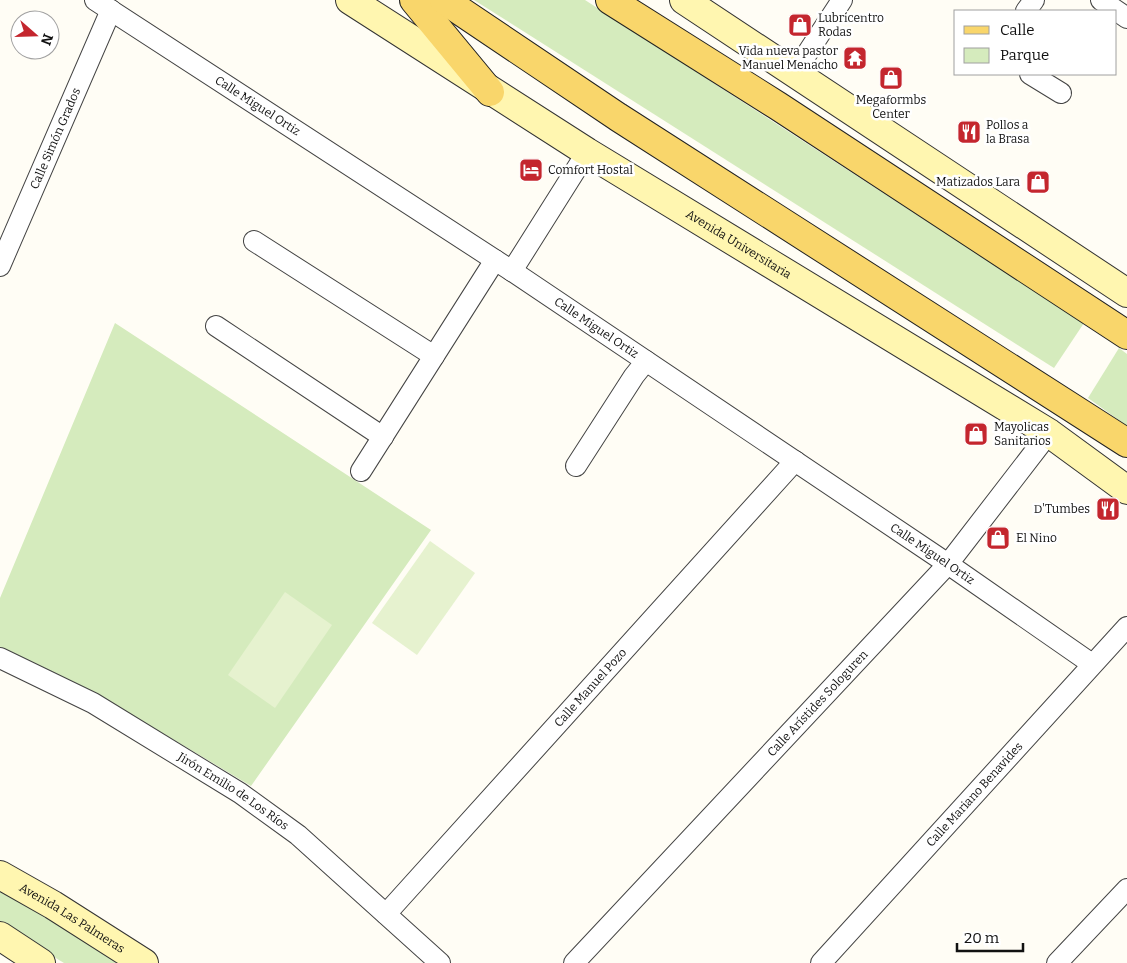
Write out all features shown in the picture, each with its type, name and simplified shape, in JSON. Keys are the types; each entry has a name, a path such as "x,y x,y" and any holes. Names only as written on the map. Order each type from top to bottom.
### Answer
{"main road":[{"name":"Avenida Universitaria","path":"350,0 490,92 1049,433 1127,490"},
{"path":"414,0 490,92"},
{"path":"444,0 626,123 1127,443"},
{"path":"610,0 778,106 1127,335"},
{"path":"684,0 1127,294"},
{"name":"Avenida Las Palmeras","path":"0,875 53,905 144,963"},
{"path":"0,936 41,963"}],"street":[{"path":"795,72 842,0"},
{"path":"1101,0 1124,10"},
{"name":"Calle Miguel Ortiz","path":"103,5 512,271 948,564 1092,664"},
{"name":"Calle Simón Grados","path":"0,266 103,5"},
{"path":"1032,75 1061,93"},
{"path":"512,271 587,152"},
{"path":"254,241 434,356"},
{"path":"361,471 495,260"},
{"path":"216,326 383,437"},
{"path":"576,466 646,361"},
{"name":"Calle Arístides Sologuren","path":"574,963 948,564 1049,433"},
{"name":"Calle Manuel Pozo","path":"386,914 795,461"},
{"name":"Calle Mariano Benavides","path":"821,963 1127,627"},
{"name":"Jirón Emilio de Los Ríos","path":"0,658 93,703 240,793 298,835 440,963"},
{"path":"1068,960 1127,889"}],"green space":[{"path":"474,0 585,0 1084,323 1054,368"},
{"path":"115,323 431,530 251,786 96,695 0,647 0,598"},
{"path":"1119,348 1127,354 1127,426 1088,398"},
{"path":"430,541 475,573 417,655 372,623"},
{"path":"285,592 332,625 275,708 228,675"},
{"path":"0,891 79,935 120,963 64,963 0,924"}],"place":[{"name":"Lubricentro Rodas","path":"800,25"},
{"name":"Vida nueva pastor Manuel Menacho","path":"855,58"},
{"name":"Megaformbs Center","path":"891,78"},
{"name":"Pollos a la Brasa","path":"969,132"},
{"name":"Comfort Hostal","path":"531,170"},
{"name":"Matizados Lara","path":"1038,182"},
{"name":"Mayolicas Sanitarios","path":"976,434"},
{"name":"D'Tumbes","path":"1108,509"},
{"name":"El Nino","path":"998,538"}]}
